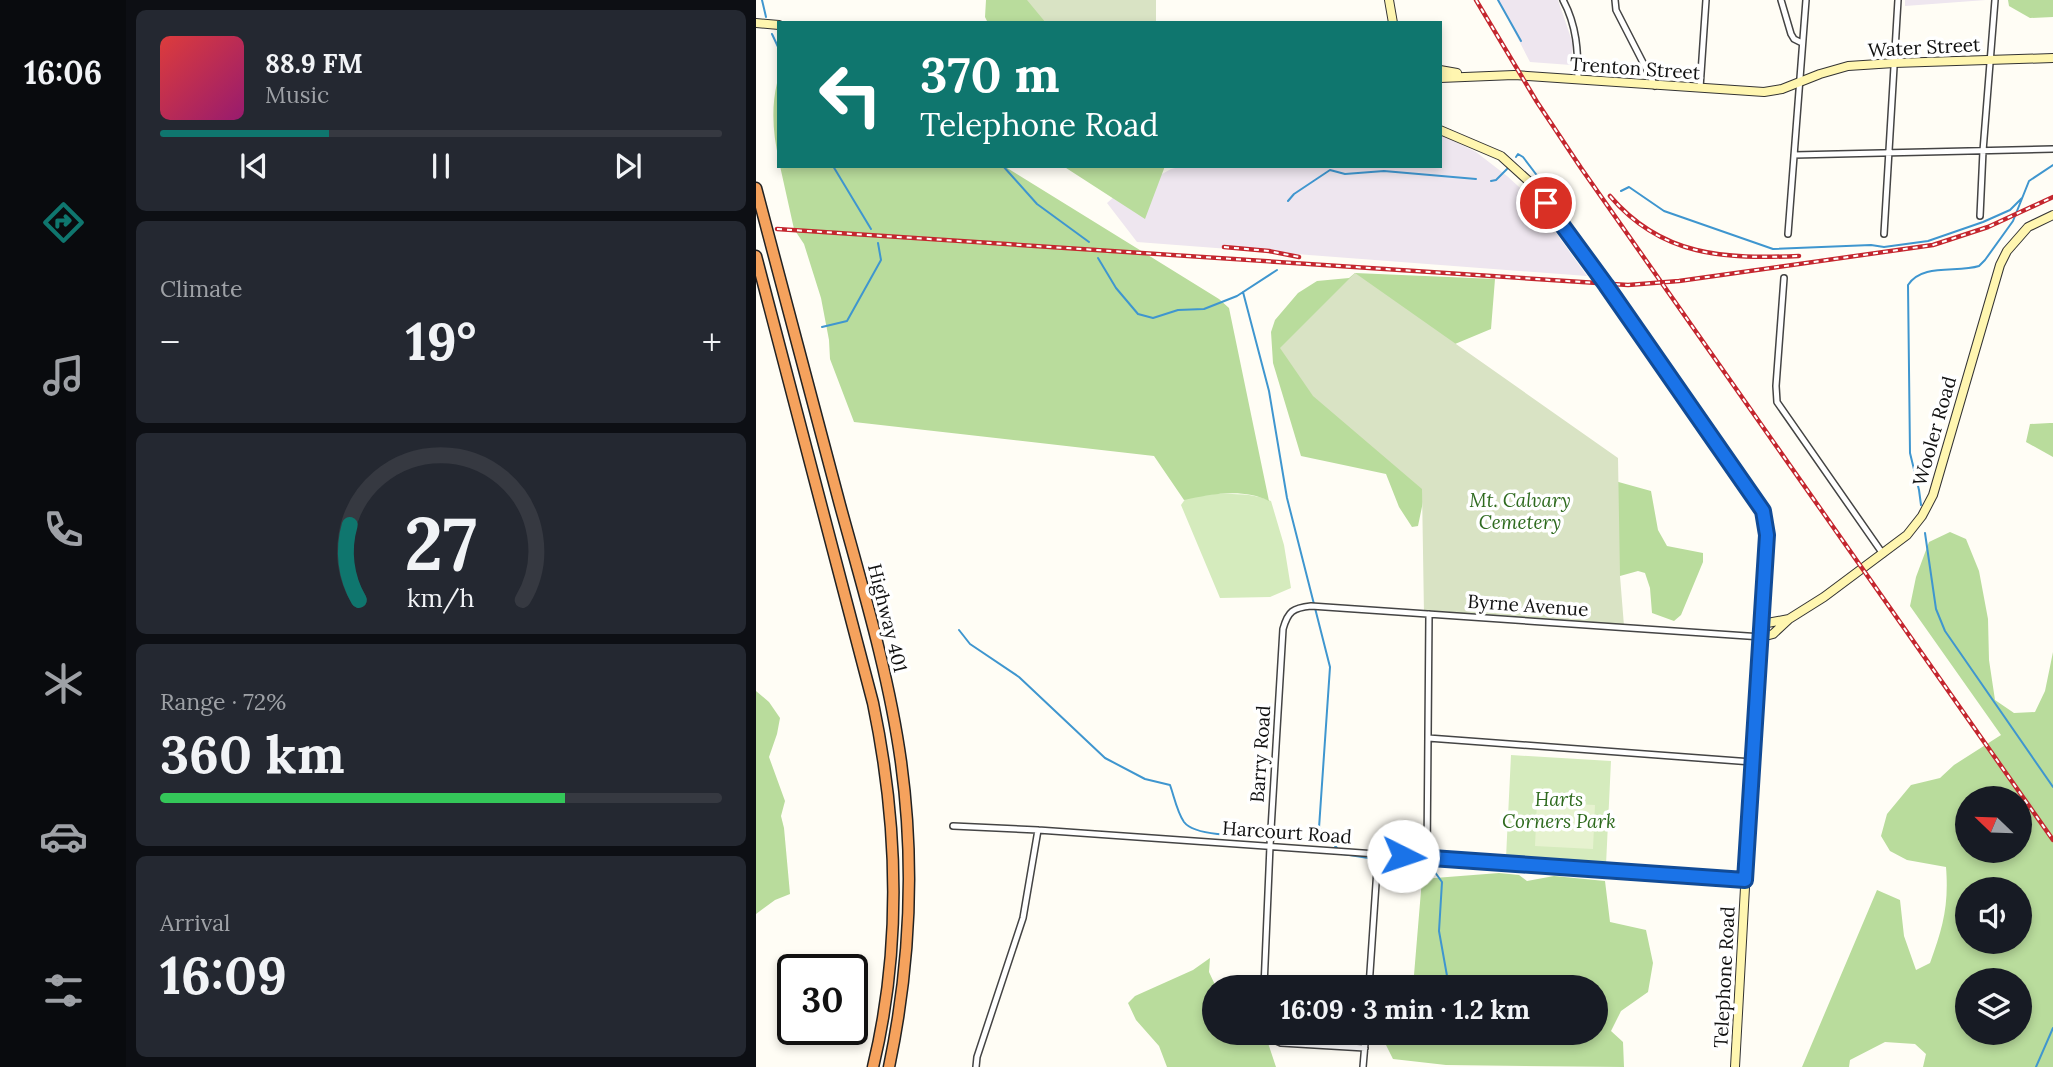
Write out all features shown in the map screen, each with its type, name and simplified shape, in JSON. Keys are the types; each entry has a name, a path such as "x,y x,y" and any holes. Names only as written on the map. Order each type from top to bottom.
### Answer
{"highway":[{"name":"Highway 401","path":"756,188 871,619 901,761 909,887 908,932 899,1020 889,1067"},
{"name":"Highway 401","path":"756,256 867,676 884,756 892,831 894,921 890,978 883,1026 873,1067"}],"street":[{"path":"1563,0 1575,27 1578,80"},
{"path":"1615,0 1616,10 1655,86"},
{"path":"1700,89 1706,0"},
{"path":"1781,0 1791,34 1802,43"},
{"path":"1788,234 1806,0"},
{"path":"1884,234 1898,0"},
{"path":"1980,216 1995,0"},
{"path":"1389,2 1395,21"},
{"path":"756,23 777,25"},
{"name":"Water Street","path":"1799,83 1848,66 2053,58"},
{"name":"Trenton Street","path":"1442,70 1466,75"},
{"name":"Trenton Street","path":"1442,78 1514,75 1764,92 1799,83"},
{"name":"Telephone Road","path":"1442,130 1501,156 1533,185 1763,511 1767,535 1762,637 1752,762 1735,1067"},
{"path":"1794,155 2053,149"},
{"name":"Wooler Road","path":"1762,637 1773,634 1789,619 1883,554 1912,530 1922,516 1933,495 2004,257 2028,227 2053,215"},
{"path":"1784,278 1775,395 1777,402 1883,554"},
{"name":"Byrne Avenue","path":"1293,610 1311,607 1762,637"},
{"name":"Barry Road","path":"1265,975 1283,629 1293,610"},
{"path":"1427,858 1429,614"},
{"name":"Wooler Road","path":"1762,624 1789,619"},
{"path":"1428,738 1752,762"},
{"name":"Harcourt Road","path":"953,826 1745,880"},
{"path":"976,1067 976,1057 1023,918 1038,830"},
{"path":"1370,975 1378,854"},
{"path":"1315,1045 1365,1048"},
{"path":"1363,1067 1365,1045"}],"shaded area":[{"path":"1498,0 1558,0 1573,44 1571,65 1530,62"},
{"path":"1905,0 1986,0 1905,6"},
{"path":"1442,135 1476,152 1530,197 1587,276 1137,242 1107,203 1141,173 1162,174 1171,169 1442,168"}],"green space":[{"path":"986,0 1048,0 1043,10 1045,21 987,21"},
{"path":"1027,0 1156,0 1156,21 1044,21"},
{"path":"2008,0 2053,0 2053,17 2030,18 2009,6"},
{"path":"777,83 777,150 775,141 774,102"},
{"path":"780,168 1007,168 1219,299 1229,308 1269,501 1238,493 1184,500 1154,456 854,422 830,359 821,298 804,244 794,229"},
{"path":"1066,168 1164,168 1145,219"},
{"path":"1355,273 1495,279 1491,329 1455,344 1586,473 1651,491 1658,530 1667,546 1703,553 1703,562 1681,615 1674,621 1652,613 1650,588 1645,573 1638,571 1620,576 1404,397 1424,497 1418,526 1412,527 1399,507 1386,474 1301,456 1273,363 1271,332 1275,320 1298,293 1317,281 1349,278"},
{"name":"Mt. Calvary Cemetery","path":"1355,273 1618,458 1620,576 1624,626 1424,614 1422,489 1313,396 1280,348"},
{"path":"2053,423 2053,457 2026,442 2030,424"},
{"path":"1214,494 1250,495 1271,501 1284,545 1291,588 1270,597 1220,598 1181,505 1186,498"},
{"path":"1950,532 1966,539 1979,571 1988,619 1989,660 1995,700 2014,713 2035,712 2045,691 2053,652 2053,1067 1923,1067 1926,1054 1915,1044 1885,1042 1850,1060 1849,1067 1802,1067 1877,890 1900,900 1904,936 1916,970 1930,963 1935,950 1946,905 1946,867 1907,860 1890,851 1881,836 1887,814 1911,785 1940,778 1954,765 2001,735 1910,606 1916,577 1929,542"},
{"path":"756,691 769,702 780,718 769,757 785,801 781,816 790,894 775,900 756,914"},
{"name":"Harts Corners Park","path":"1511,755 1611,761 1606,865 1506,858"},
{"path":"1537,802 1595,805 1593,849 1535,846"},
{"path":"1499,873 1519,875 1527,881 1554,876 1605,881 1610,922 1646,930 1653,963 1648,992 1621,1011 1611,1031 1623,1042 1624,1067 1446,1065 1393,1059 1386,1045 1608,1045 1608,975 1414,975 1422,879"},
{"path":"1210,958 1210,975 1202,975 1202,1045 1269,1045 1276,1067 1167,1067 1159,1046 1136,1020 1128,1003 1135,996 1193,970"}],"waterway":[{"path":"762,0 766,17"},
{"path":"1498,0 1521,41"},
{"path":"772,34 777,45"},
{"path":"1516,157 1518,154 1523,157 1570,219"},
{"path":"1921,505 1910,453 1908,285 1914,278 1931,271 1979,266 2013,221 2029,181 2053,165"},
{"path":"834,168 871,229"},
{"path":"1005,168 1037,204 1089,242"},
{"path":"1491,181 1496,180 1507,169"},
{"path":"1288,201 1330,170 1345,174 1384,171 1476,179"},
{"path":"1621,191 1629,187 1664,211 1773,249 1871,245 1884,247 1928,241 2010,210 2022,198"},
{"path":"822,327 847,321 881,260 878,243"},
{"path":"1098,258 1116,288 1138,314 1153,318 1178,310 1204,309 1237,296 1277,270"},
{"path":"1243,292 1269,391 1287,498 1330,667 1319,828 1309,838 1273,836"},
{"path":"1925,533 1936,609 1945,631 2053,787"},
{"path":"959,630 970,644 1019,677 1105,758 1145,779 1170,785 1182,818 1190,827 1211,833 1267,835"},
{"path":"1320,829 1337,848"},
{"path":"1341,852 1432,868 1442,882 1439,931 1447,975"},
{"path":"2036,1067 2053,1028"}],"railway":[{"path":"1476,0 1537,102 1581,168 2053,840"},
{"path":"1610,196 1651,232 1673,243 1720,254 1799,256"},
{"path":"777,229 1628,285 1679,281 1933,245 1988,227 2053,197"},
{"path":"1224,247 1299,257"}],"route":[{"path":"1403,856 1745,880 1767,535 1763,511 1546,203"}]}
